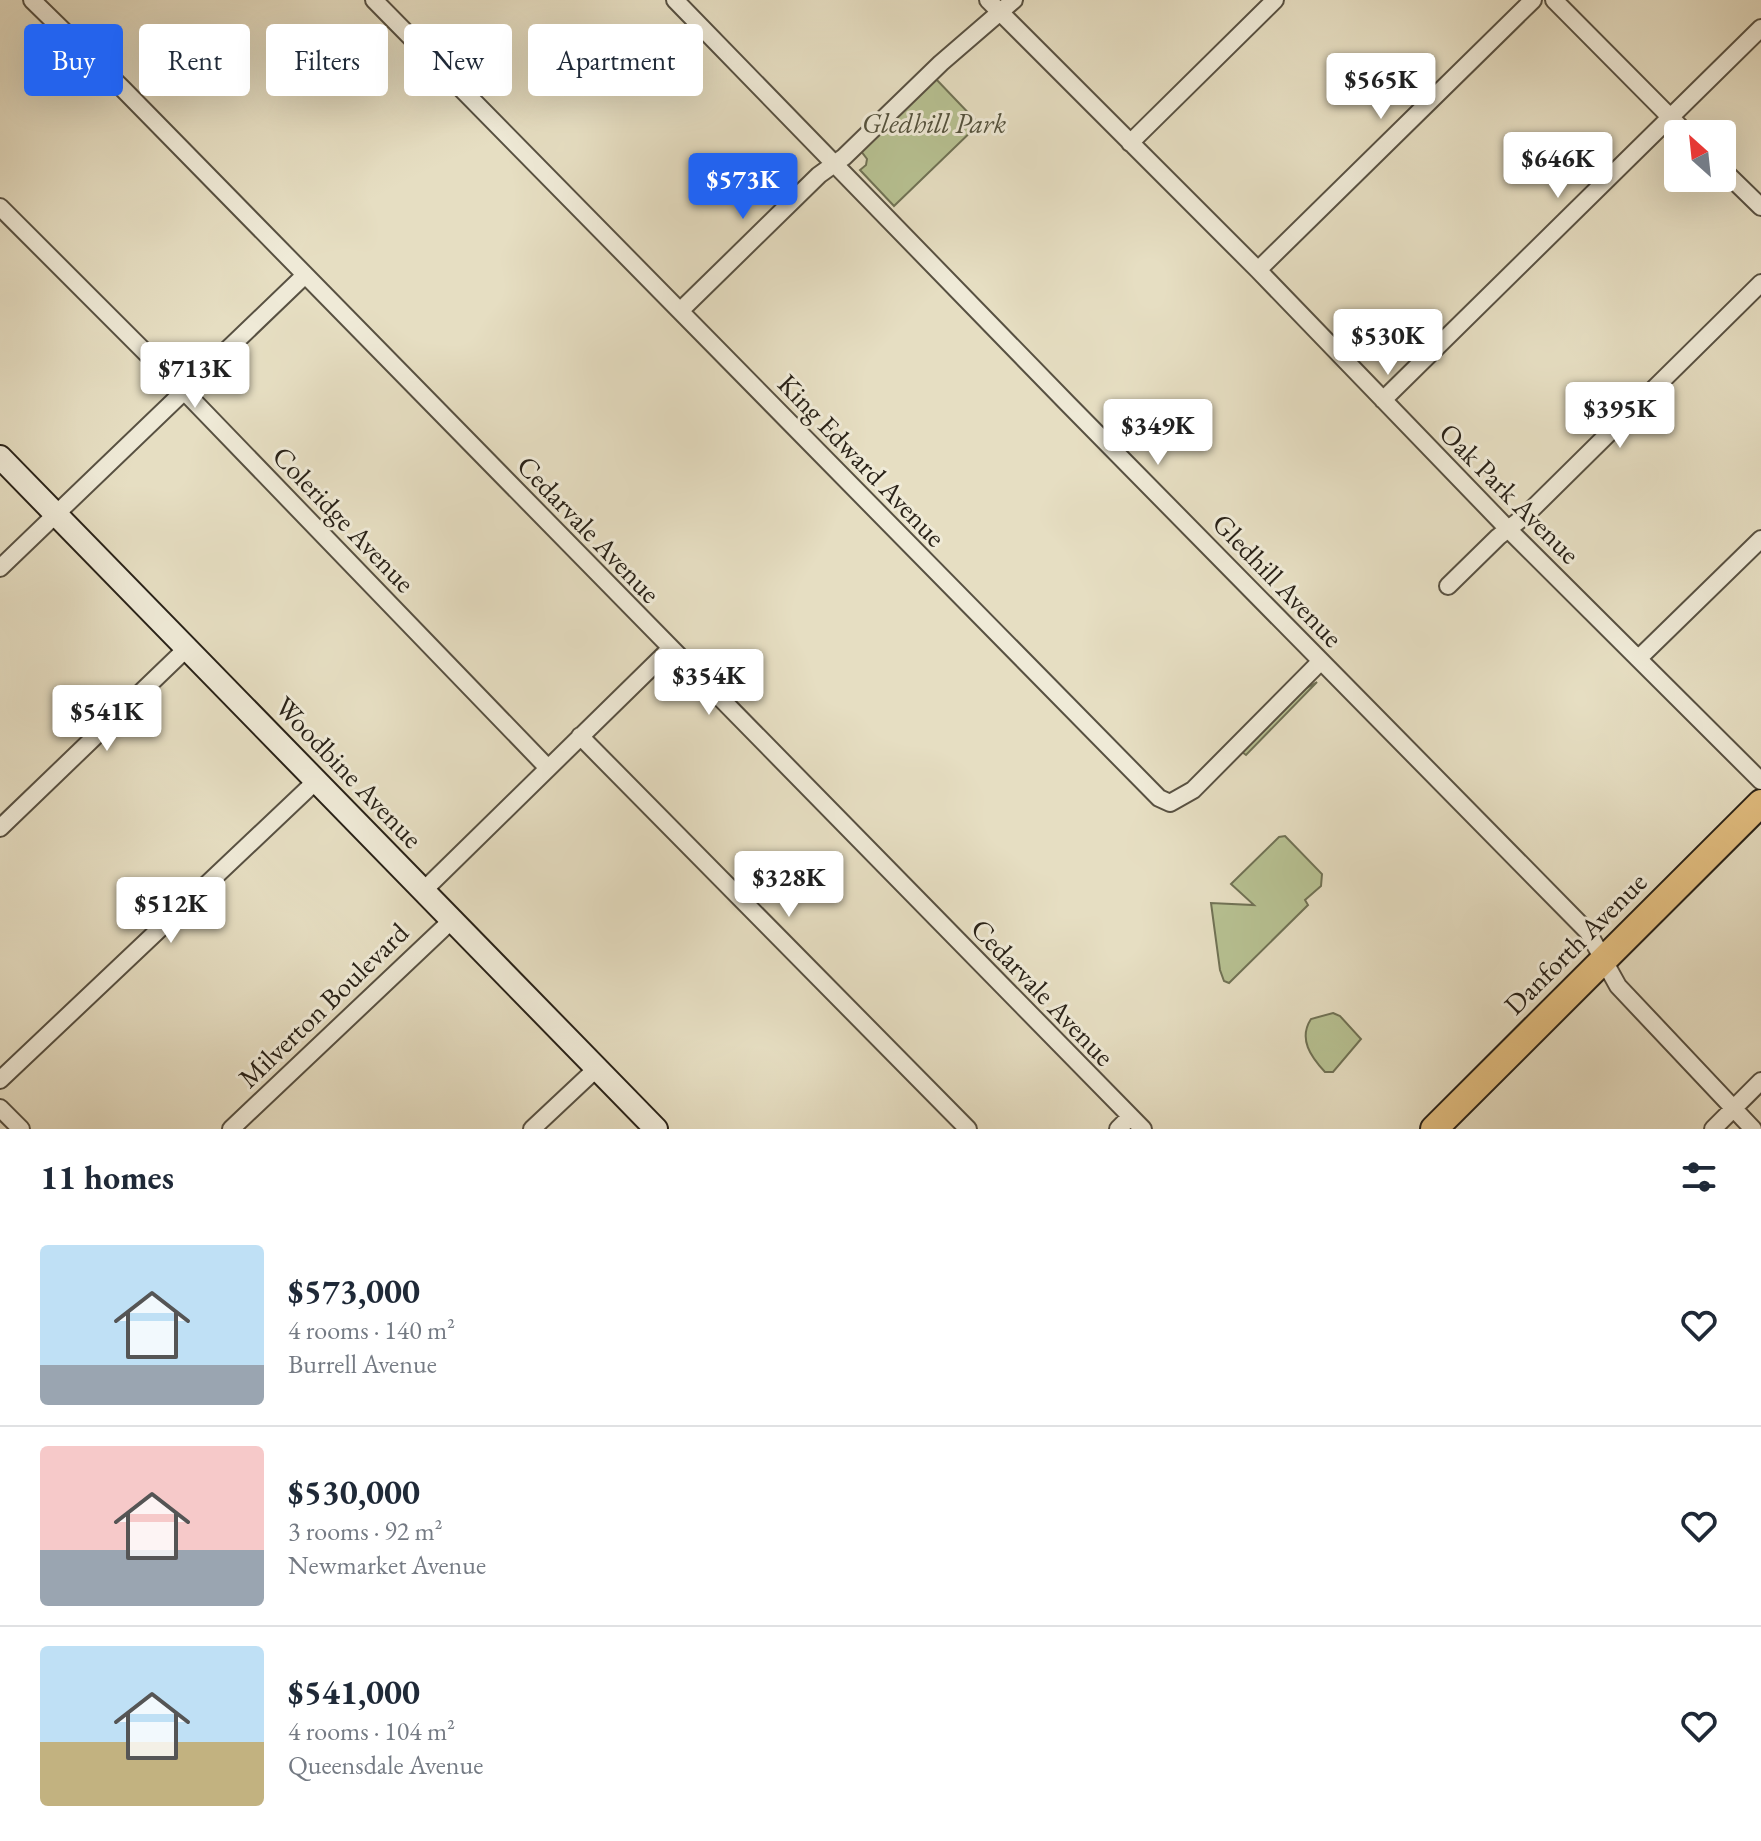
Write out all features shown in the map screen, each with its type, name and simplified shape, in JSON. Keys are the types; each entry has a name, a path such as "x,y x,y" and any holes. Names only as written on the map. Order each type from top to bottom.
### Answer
{"main road":[{"name":"Woodbine Avenue","path":"0,457 656,1129"},
{"name":"Danforth Avenue","path":"1434,1129 1761,803"}],"street":[{"name":"Cedarvale Avenue","path":"32,0 670,649 1124,1123 1143,1129"},
{"name":"King Edward Avenue","path":"374,0 1159,798 1170,803 1193,790 1321,661"},
{"name":"Gledhill Avenue","path":"675,0 1588,932 1618,986 1753,1129"},
{"name":"Oak Park Avenue","path":"988,0 1258,270 1508,529 1761,781"},
{"path":"680,311 819,175 844,157 941,63 1014,0"},
{"path":"1130,143 1275,0"},
{"path":"1258,270 1533,0"},
{"path":"1554,0 1670,118"},
{"path":"1383,400 1761,28"},
{"path":"1736,183 1761,207"},
{"name":"Coleridge Avenue","path":"0,207 185,392 547,767"},
{"path":"0,568 304,276"},
{"path":"1448,586 1526,515 1761,283"},
{"path":"1639,658 1761,539"},
{"path":"0,828 186,649"},
{"name":"Milverton Boulevard","path":"423,891 670,649"},
{"path":"580,736 968,1129"},
{"path":"0,1080 316,781"},
{"name":"Milverton Boulevard","path":"231,1129 452,920"},
{"path":"532,1129 596,1069"},
{"path":"1713,1129 1761,1081"},
{"path":"0,1108 21,1129"}],"green space":[{"name":"Gledhill Park","path":"935,78 979,124 894,206 860,170 867,159 861,151"},
{"path":"1317,682 1246,755 1242,752 1305,689"},
{"path":"1285,836 1322,874 1321,886 1305,900 1308,905 1229,983 1224,981 1211,903 1254,905 1231,884 1279,837"},
{"path":"1333,1013 1340,1016 1361,1039 1333,1072 1325,1072 1308,1047 1307,1026 1311,1019"}]}
